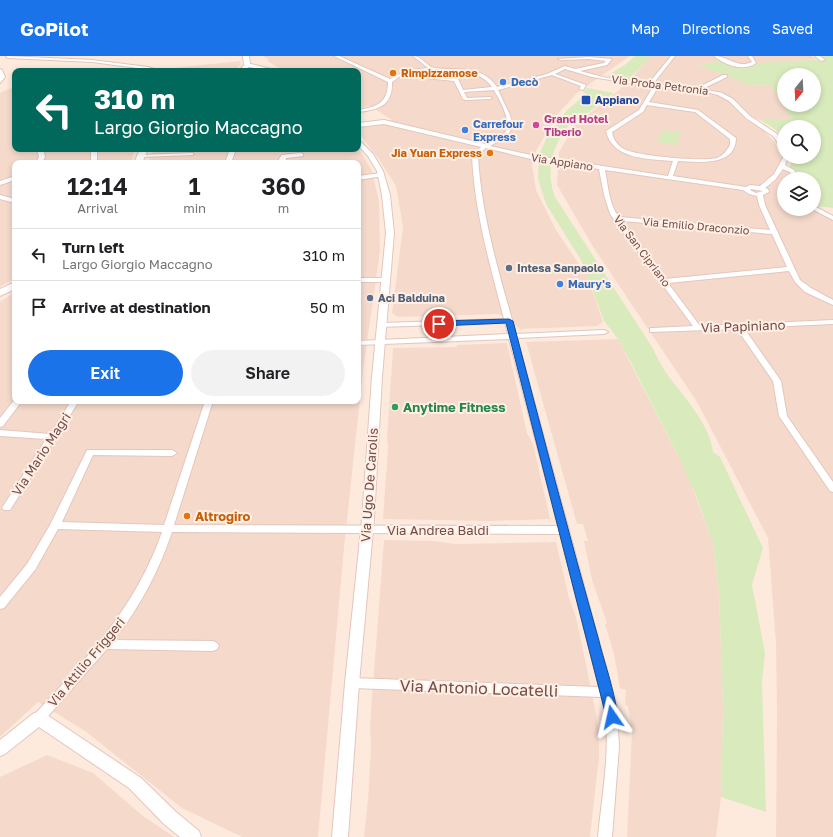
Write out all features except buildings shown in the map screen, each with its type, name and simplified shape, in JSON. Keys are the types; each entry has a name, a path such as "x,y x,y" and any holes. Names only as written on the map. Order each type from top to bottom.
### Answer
{"main road":[{"path":"244,68 247,65 246,56"},
{"path":"0,293 12,287"}],"street":[{"path":"336,56 390,81"},
{"path":"380,56 391,56"},
{"path":"415,56 432,69"},
{"path":"576,70 605,64 613,56"},
{"path":"650,85 673,56"},
{"path":"716,56 730,64 744,66 754,63 750,56"},
{"path":"817,56 822,60"},
{"path":"559,57 609,60"},
{"path":"462,91 496,89 552,74 565,67 559,57"},
{"path":"5,58 73,59 152,68"},
{"path":"118,68 119,64"},
{"path":"247,65 260,68"},
{"name":"Via Proba Petronia","path":"565,67 594,76 656,86 698,89 717,93 731,100 744,114 777,138"},
{"path":"361,111 388,99 390,81 399,75 432,69 452,69 477,74 488,79 496,89 510,120 509,129 502,136 485,146 475,155 476,177 491,253 611,708 613,736 605,837"},
{"path":"0,70 3,77 0,82"},
{"path":"415,71 427,78 455,80 458,82 465,99 490,98"},
{"path":"552,74 584,86 581,89"},
{"path":"698,89 725,76"},
{"path":"646,104 696,111 726,132 734,140 734,145 729,151 719,158 698,161 625,151 613,143 609,134 610,130 639,112 646,104 656,86"},
{"path":"365,110 370,114"},
{"path":"375,118 380,121"},
{"path":"361,124 380,121"},
{"name":"Via Appiano","path":"380,121 531,157 747,189 751,193 761,191"},
{"name":"Via Ugo De Carolis","path":"340,837 366,530 381,325 390,233 389,214 381,175 371,155 361,144"},
{"path":"141,156 192,154"},
{"path":"282,160 284,156 300,155"},
{"path":"670,178 676,159"},
{"path":"793,172 782,166 761,191 762,205 794,277 801,286 833,304"},
{"name":"Via San Cipriano","path":"602,168 608,201 617,219 698,328"},
{"path":"361,178 381,175"},
{"path":"0,183 12,179"},
{"path":"0,198 12,200"},
{"path":"821,212 833,218"},
{"name":"Via Emilio Draconzio","path":"617,219 774,232"},
{"path":"664,281 790,269"},
{"path":"361,280 386,280"},
{"path":"381,325 509,321"},
{"name":"Via Papiniano","path":"653,330 833,322"},
{"path":"739,326 777,381 784,416 833,489"},
{"path":"361,343 604,332"},
{"path":"0,424 16,404"},
{"name":"Via Mario Magri","path":"7,508 73,404"},
{"name":"Via Attilio Friggeri","path":"0,749 39,718 104,644 142,590 159,554 209,404"},
{"path":"0,433 52,437"},
{"path":"0,605 31,567 55,525 90,452 172,453"},
{"name":"Via Andrea Baldi","path":"55,525 366,530 563,530"},
{"path":"104,644 213,646"},
{"name":"Via Antonio Locatelli","path":"352,683 607,692"},
{"path":"39,718 135,783 186,835"}],"shaded area":[{"path":"263,56 630,56 578,92 556,116 536,151 532,165 536,190 556,230 587,276 603,322 597,326 520,329 499,314 398,317 392,313 403,227 396,186 378,158 361,136 361,126 392,120 370,106 361,108 361,68 279,68 267,61 269,60"},
{"path":"651,56 811,56 816,59 746,65 719,61 699,65 752,86 771,85 777,95 777,112 788,112 792,119 745,119 764,130 775,143 777,147 777,164 785,164 789,172 777,172 777,216 821,216 821,213 833,220 833,837 776,837 776,644 768,538 697,402 592,245 557,185 559,152 575,125 623,87"},
{"path":"240,61 241,64 237,68 173,68"},
{"path":"12,88 12,152 134,152 132,160 12,160 12,280 0,287 0,93"},
{"path":"152,152 361,152 372,171 379,201 380,251 361,390 361,160 149,160"},
{"path":"12,294 12,404 359,404 344,548 318,837 242,837 182,808 85,731 38,702 0,737 0,302"},
{"path":"618,339 688,476 713,543 719,592 723,707 721,797 716,837 627,837 632,732 628,706 625,705 626,690 620,688 614,654 605,624 607,623 592,580 584,541 588,541 583,524 577,524 526,342"},
{"path":"507,343 527,433 533,444 550,519 490,521 383,519 393,348 457,347 457,345"},
{"path":"384,540 434,541 455,544 556,542 569,598 576,617 599,732 599,757 590,837 364,837 371,747 370,724"},
{"path":"47,755 93,773 143,816 174,837 0,837 0,777"}],"green space":[{"path":"635,56 651,56 628,80 607,76 626,64"},
{"path":"820,56 833,56 833,208 821,207 821,172 796,172 790,167 791,164 821,164 821,120 777,120 777,131 758,119 791,119 787,112 821,112 821,68 777,68 777,95 771,85 752,86 699,65 719,61 733,66 743,67 754,66 758,63 825,59"},
{"path":"587,88 614,93 580,119 574,118 561,137 556,146 551,165 552,186 555,197 652,347 665,371 695,411 707,431 713,452 720,457 763,548 752,585 765,653 762,681 766,812 721,797 723,707 719,592 713,543 697,498 679,458 629,359 618,339 604,321 581,260 546,204 538,179 539,155 547,137 567,110 586,94 583,91"},
{"path":"663,130 681,132 676,145 657,142"}],"place":[{"name":"Rimpizzamose","path":"393,73"},
{"name":"Decò","path":"503,82"},
{"name":"Appiano","path":"586,100"},
{"name":"Grand Hotel Tiberio","path":"536,125"},
{"name":"Carrefour Express","path":"465,130"},
{"name":"Jia Yuan Express","path":"490,153"},
{"name":"Intesa Sanpaolo","path":"509,268"},
{"name":"Maury's","path":"560,284"},
{"name":"Aci Balduina","path":"370,298"},
{"name":"Anytime Fitness","path":"395,407"},
{"name":"Altrogiro","path":"187,516"}],"route":[{"path":"439,324 509,321 583,606 607,692 612,717"}]}
